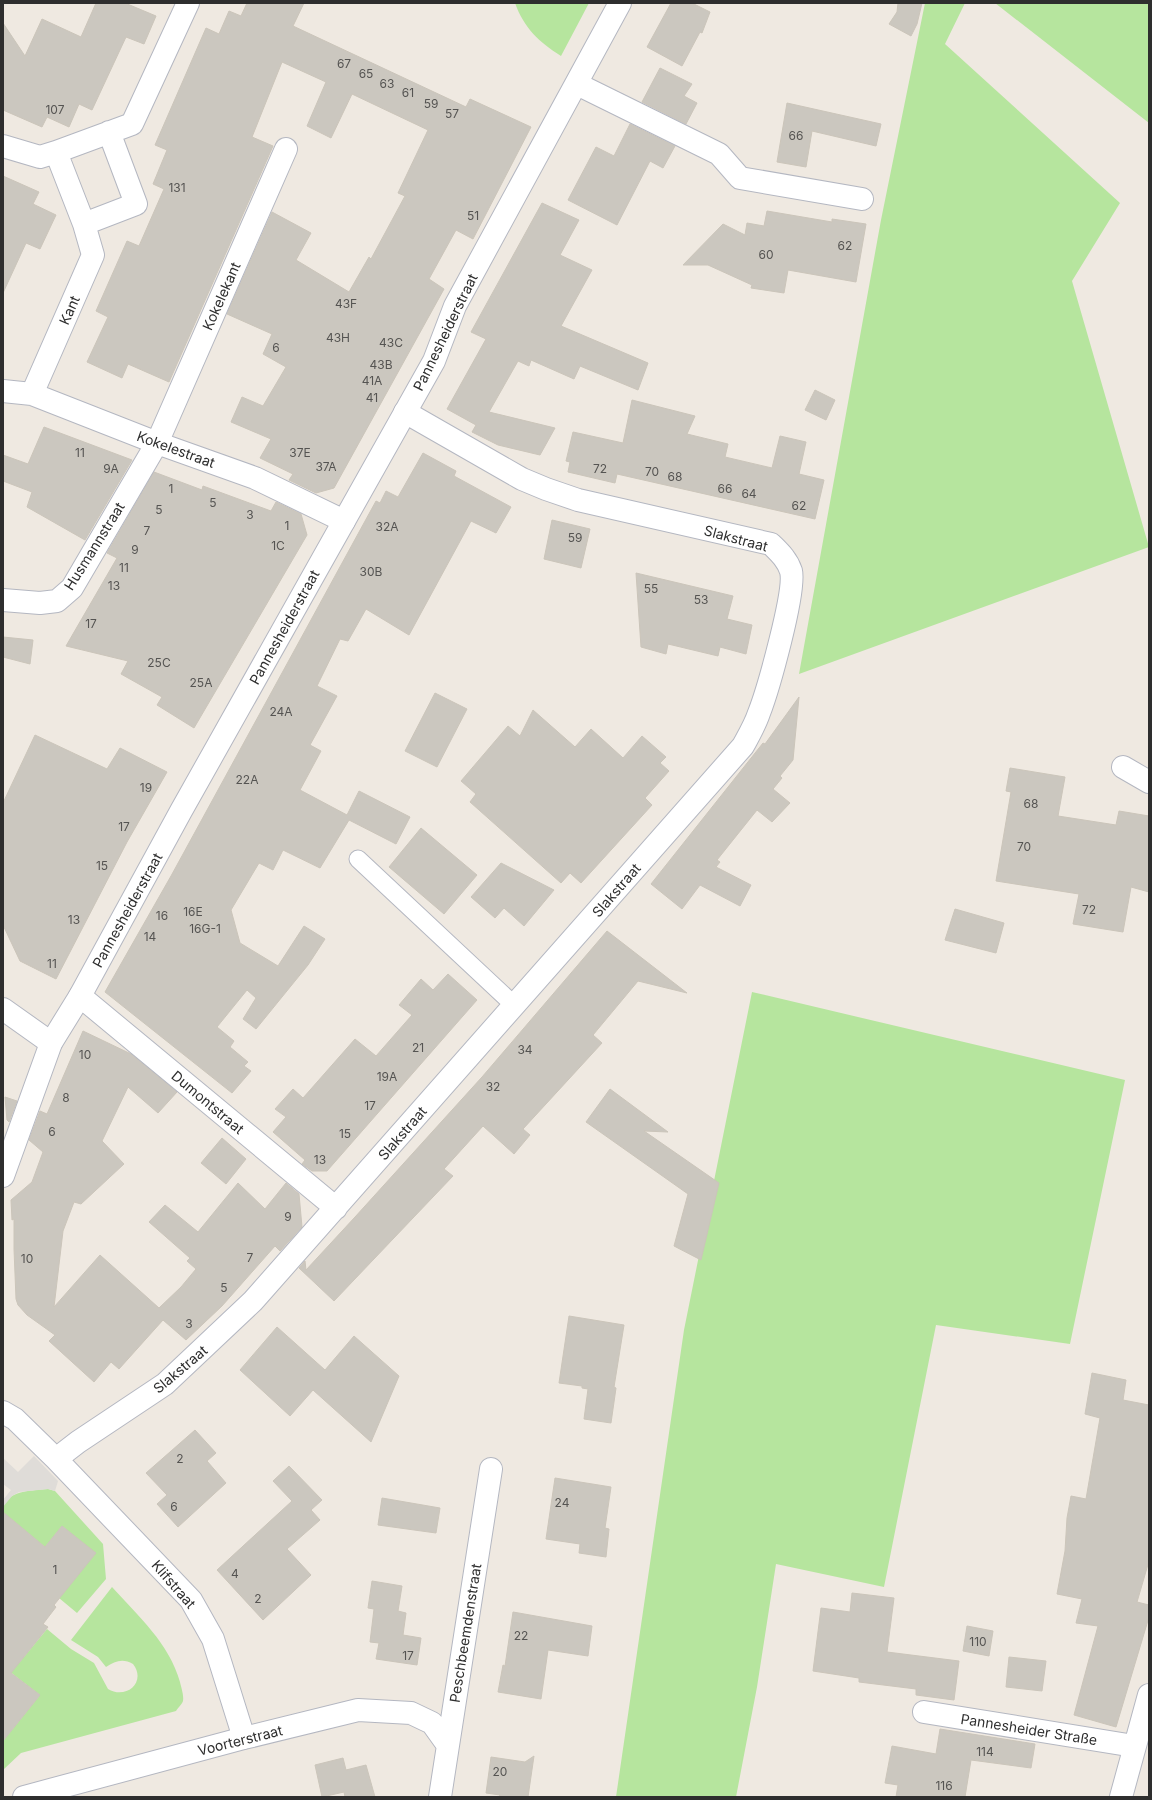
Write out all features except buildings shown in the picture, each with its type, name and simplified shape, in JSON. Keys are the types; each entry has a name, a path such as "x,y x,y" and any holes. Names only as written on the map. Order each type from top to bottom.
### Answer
{"street":[{"path":"3,146 40,157 132,124 188,3"},
{"name":"Pannesheiderstraat","path":"3,1176 51,1043 80,996 181,811 434,361 455,306 620,3"},
{"path":"577,84 719,154 740,178 862,199"},
{"path":"84,224 136,204 109,132"},
{"name":"Kokelekant","path":"157,443 286,149"},
{"name":"Kant","path":"32,394 93,255 84,224 56,152"},
{"name":"Kokelestraat","path":"3,391 32,394 157,443 255,478 344,521"},
{"name":"Slakstraat","path":"56,1459 78,1442 165,1384 253,1301 743,746 752,732 767,691 791,591 791,572 784,557 771,544 578,500 546,489 515,475 405,412"},
{"name":"Husmannstraat","path":"3,600 40,603 57,601 72,588 157,443"},
{"path":"1123,767 1149,782"},
{"name":"Dumontstraat","path":"80,996 336,1208"},
{"path":"3,1009 51,1043"},
{"name":"Klifstraat","path":"3,1412 15,1419 56,1459 191,1600 212,1639 244,1738"},
{"name":"Peschbeemdenstraat","path":"440,1797 447,1744 491,1469"},
{"path":"1121,1797 1149,1695"},
{"name":"Voorterstraat","path":"24,1797 244,1738 358,1710 411,1713 432,1723 447,1744"},
{"name":"Pannesheider Straße","path":"924,1712 1134,1746"}],"lane":[{"path":"358,859 514,1005"}],"green space":[{"path":"515,3 589,3 561,56 533,34 523,20"},
{"path":"925,3 965,3 945,44 1120,203 1072,281 1149,547 799,674 881,220"},
{"path":"995,3 1149,3 1149,123"},
{"path":"752,992 1125,1080 1070,1344 936,1325 884,1587 776,1564 757,1687 736,1797 616,1797 684,1330"},
{"path":"48,1489 55,1491 103,1544 106,1579 77,1613 59,1598 95,1553 62,1526 45,1547 11,1519 3,1529 2,1508 11,1496 23,1492"},
{"path":"112,1587 152,1631 169,1655 180,1682 183,1696 182,1703 176,1711 21,1753 3,1770 3,1741 40,1695 5,1668 19,1663 47,1629 71,1649 94,1663 108,1689 115,1692 128,1691 136,1683 138,1677 137,1671 133,1664 126,1661 119,1661 106,1667 98,1657 71,1640"}],"shaded area":[{"path":"34,1456 58,1481 55,1491 48,1489 19,1492 12,1496 3,1507 3,1500 11,1490 3,1484 3,1458 18,1472"}]}
